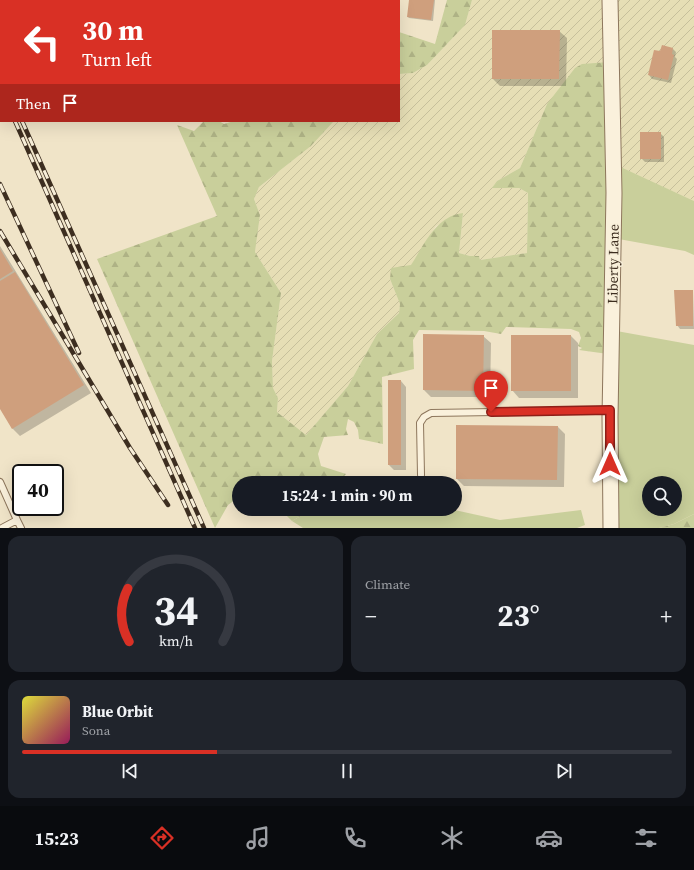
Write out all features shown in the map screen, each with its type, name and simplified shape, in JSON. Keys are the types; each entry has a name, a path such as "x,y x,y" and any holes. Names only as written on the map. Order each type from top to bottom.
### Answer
{"street":[{"name":"Liberty Lane","path":"610,0 614,193 610,410 611,528"}],"lane":[{"path":"421,475 420,423 424,417 431,413 610,410"},
{"path":"0,482 21,528"},
{"path":"2,528 17,520"}],"shaded area":[{"path":"472,0 694,0 694,201 621,168 547,104 520,168 497,181 493,188 519,188 528,193 527,253 480,260 479,256 470,256 459,253 463,213 436,226 411,266 390,279 400,304 399,313 377,334 348,386 306,435 277,412 278,398 273,388 272,361 281,293 255,252 260,215 254,199 259,187 311,146 333,122 400,122 400,74 413,73 427,65 465,25"}],"green space":[{"path":"447,0 472,0 465,25 427,65 413,73 400,74 400,32 435,44"},
{"path":"609,62 608,354 579,350 582,348 578,346 581,338 579,332 571,329 506,327 501,334 484,331 419,330 413,340 414,369 382,377 383,444 359,439 358,430 354,422 348,419 346,429 348,435 324,437 318,454 321,466 346,474 344,476 232,476 232,502 228,505 215,528 97,259 217,216 177,125 194,131 203,122 221,122 224,124 231,122 333,122 311,146 259,187 254,199 260,215 255,252 281,293 272,361 273,388 278,398 277,412 306,435 348,386 377,334 399,313 400,304 390,279 391,268 411,265 438,225 454,215 463,213 459,253 470,256 479,256 480,260 527,253 528,193 519,188 492,188 497,181 520,168 547,104 575,68 582,64"},
{"path":"614,164 694,201 694,255 685,251 613,238"},
{"path":"611,330 694,345 694,514 674,524 659,528 611,528"},
{"path":"581,510 585,525 577,528 303,528 292,521 301,516 462,516 462,512 500,520"},
{"path":"694,514 694,528 659,528 674,524"},
{"path":"287,516 301,516 292,521"}],"building":[{"path":"409,0 434,0 431,20 407,17"},
{"path":"492,30 560,30 559,79 492,79"},
{"path":"662,45 673,48 672,54 674,55 668,80 648,75 654,50 660,51"},
{"path":"640,132 661,132 661,159 640,159"},
{"path":"0,249 13,271 0,279"},
{"path":"15,272 84,385 12,429 0,409 0,281"},
{"path":"674,290 693,290 693,326 676,326"},
{"path":"423,334 484,335 483,391 423,390"},
{"path":"511,335 571,335 571,391 511,391"},
{"path":"388,380 401,380 401,465 388,465"},
{"path":"456,425 558,426 557,480 462,479 462,476 456,476"}],"railway":[{"path":"15,122 195,528"},
{"path":"22,122 204,528"},
{"path":"0,184 79,353"},
{"path":"0,231 130,448 168,505"}],"route":[{"path":"491,412 610,410 610,464"}]}
